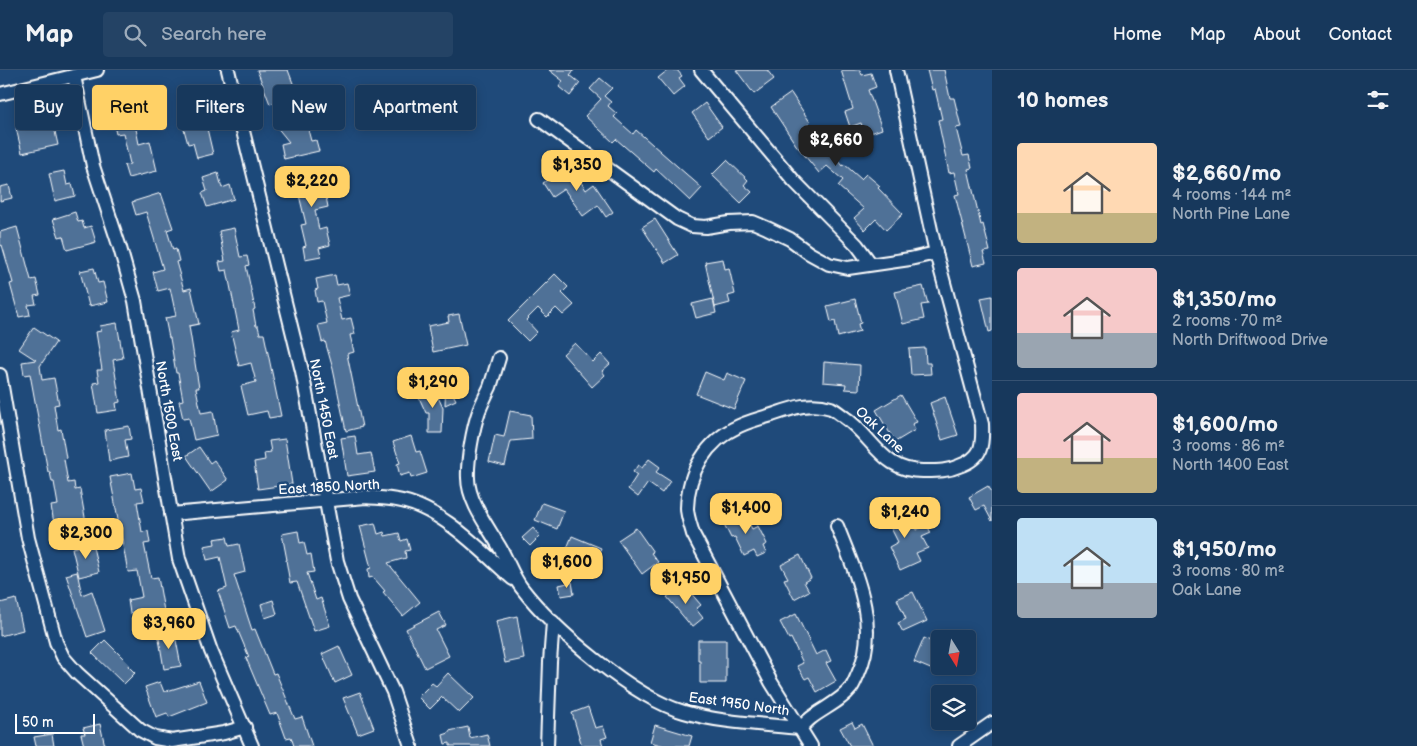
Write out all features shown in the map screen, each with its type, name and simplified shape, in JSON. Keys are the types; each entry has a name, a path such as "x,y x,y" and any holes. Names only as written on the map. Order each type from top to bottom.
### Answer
{"street":[{"path":"0,94 97,70"},
{"name":"North 1450 East","path":"228,70 302,371 336,561 349,599 393,692 411,746"},
{"path":"701,70 794,181 857,246 871,264"},
{"name":"Oak Lane","path":"811,746 771,682 693,534 687,509 690,482 700,458 716,440 739,426 798,406 814,404 832,409 849,420 885,458 898,467 914,472 948,471 963,465 977,455 983,442 982,424 936,252 896,70"},
{"name":"North 1500 East","path":"74,76 92,166 120,248 135,301 179,559 211,651 252,746"},
{"path":"539,119 677,220 692,226 753,222 790,239 809,253 829,264 848,268 910,259 936,252"},
{"path":"499,358 479,412 471,451 468,480 476,507 520,586"},
{"path":"0,375 28,538 56,642 66,660 77,673 140,730 155,738 172,741 224,733 245,727"},
{"name":"East 1850 North","path":"171,514 366,497 398,500 432,512 458,530 520,586"},
{"path":"800,728 851,688 862,666 867,646 868,622 859,586 837,526"},
{"name":"East 1950 North","path":"520,586 553,622 577,643 630,686 664,704 682,712 704,717 800,728"},
{"path":"547,746 553,622"},
{"path":"959,746 992,722"}],"building":[{"path":"257,70 288,70 294,85 273,85 273,103 270,104"},
{"path":"549,70 574,70 570,75 580,83 570,96 559,87 563,81"},
{"path":"668,70 677,70 682,76 679,78 685,86 673,96 658,78"},
{"path":"736,70 767,70 774,79 754,94"},
{"path":"841,70 860,70 862,75 871,73 876,87 868,90 882,129 865,135 861,123 850,127 845,112 853,109"},
{"path":"927,70 944,70 950,98 954,98 961,127 956,128 963,156 969,155 972,168 968,169 981,225 983,224 990,251 983,252 986,263 973,266 955,195 959,194 954,172 949,173 938,120 942,119 935,89 932,90"},
{"path":"600,78 612,88 604,96 611,102 608,106 617,114 614,117 633,134 636,130 702,188 690,201 656,169 654,172 616,139 613,142 585,116 601,99 590,89"},
{"path":"791,93 810,122 808,124 843,166 844,164 861,179 866,174 880,186 878,188 903,214 886,230 876,219 865,230 854,218 864,209 838,186 843,180 827,166 819,173 796,145 771,107"},
{"path":"705,103 722,127 709,137 692,113"},
{"path":"16,130 55,130 58,145 22,153"},
{"path":"115,130 136,130 139,144 150,141 157,171 128,178 124,165 130,164 123,133 116,134"},
{"path":"184,130 207,130 213,154 197,158 193,143 188,144"},
{"path":"279,130 308,130 311,141 316,140 319,151 284,159 281,144 289,142"},
{"path":"727,160 748,180 744,185 752,192 741,203 712,175"},
{"path":"570,165 586,190 594,184 613,212 606,217 598,205 583,216 564,189 552,197 543,183"},
{"path":"320,170 322,180 328,179 332,196 326,197 328,207 315,210 319,230 326,228 330,245 319,248 321,256 305,259 303,247 306,246 301,225 306,224 298,191 291,192 288,175"},
{"path":"64,171 67,185 72,184 75,196 55,201 49,174"},
{"path":"218,173 222,188 230,185 234,199 207,207 202,193 207,191 203,178"},
{"path":"9,185 12,198 0,201 0,187"},
{"path":"161,193 173,228 167,230 173,250 176,249 179,261 176,262 184,290 191,288 199,324 189,326 199,388 196,388 201,413 213,411 217,435 194,440 189,418 183,419 179,401 183,400 165,318 176,316 170,288 158,291 153,272 163,269 146,212 136,215 132,202"},
{"path":"75,212 78,222 82,221 84,228 91,226 96,242 67,250 63,236 59,237 53,219"},
{"path":"655,219 678,255 665,263 642,227"},
{"path":"17,227 31,280 36,279 40,295 34,296 36,304 28,305 30,315 19,317 10,284 13,283 2,245 0,246 0,232"},
{"path":"234,228 240,257 247,256 249,265 246,266 255,309 253,310 256,326 258,326 260,334 264,334 281,416 269,418 267,411 248,415 241,386 256,382 251,363 239,366 231,332 239,330 227,270 221,271 219,262 225,261 219,231"},
{"path":"723,259 725,269 729,268 735,294 728,296 730,303 715,307 705,262"},
{"path":"94,268 98,283 103,282 108,302 89,306 80,271"},
{"path":"555,274 568,287 562,293 574,305 563,315 556,308 547,317 538,308 526,320 537,332 528,341 508,321"},
{"path":"335,275 337,285 347,283 350,295 337,298 342,320 351,318 355,334 350,335 354,352 347,354 362,427 346,431 333,369 325,341 322,342 318,325 327,323 322,301 317,302 315,290 318,289 316,279"},
{"path":"923,286 928,304 921,305 924,319 903,324 895,292"},
{"path":"992,296 992,331 989,332 981,298"},
{"path":"713,299 716,313 696,318 692,304"},
{"path":"855,299 861,323 858,324 860,331 838,337 835,321 831,322 827,306"},
{"path":"459,314 466,345 433,352 428,326 449,322 448,316"},
{"path":"117,323 123,358 113,360 120,402 116,403 117,410 98,413 93,383 99,382 97,370 102,370 96,332 101,331 100,326"},
{"path":"34,327 56,342 40,366 42,380 54,378 59,404 54,405 58,430 61,429 68,483 74,482 75,490 80,489 86,523 55,529 51,506 58,505 54,482 52,482 50,472 48,472 30,374 24,375 22,362 36,360 19,349"},
{"path":"575,343 593,362 601,354 610,364 602,371 605,375 592,387 563,354"},
{"path":"925,348 926,363 930,363 931,374 911,375 909,349"},
{"path":"824,362 860,365 859,390 845,389 846,384 823,382"},
{"path":"705,372 724,380 727,373 746,381 734,409 696,394"},
{"path":"446,378 457,378 460,389 452,392 456,400 445,405"},
{"path":"433,386 443,408 442,433 429,433 429,413 426,413 417,393"},
{"path":"901,395 917,422 912,424 915,430 895,442 876,410"},
{"path":"945,397 958,435 942,440 930,403"},
{"path":"510,411 531,415 532,439 511,441 505,466 489,462 495,435 504,437"},
{"path":"129,426 131,439 125,440 128,457 109,461 105,430"},
{"path":"355,436 358,455 371,453 375,472 347,476 341,438"},
{"path":"411,436 416,452 420,451 427,473 411,478 410,473 400,476 397,464 400,463 393,442"},
{"path":"285,439 292,484 258,489 254,462 265,460 264,453 271,452 269,441"},
{"path":"199,447 210,463 214,460 228,480 211,492 186,456"},
{"path":"649,459 660,467 656,472 670,481 662,493 648,483 638,497 628,489 637,475 633,472 638,465 642,468"},
{"path":"132,473 135,489 141,488 144,501 137,502 142,532 148,531 150,543 144,544 151,578 158,577 164,611 160,611 163,625 147,628 144,611 130,613 128,600 142,597 137,571 128,572 110,477"},
{"path":"988,486 992,492 992,521 984,506 976,510 969,497"},
{"path":"542,503 564,511 557,529 535,520"},
{"path":"878,509 896,509 897,525 910,518 916,530 927,525 931,533 922,537 928,548 916,553 920,561 900,570 889,547 898,542 888,522 878,522"},
{"path":"743,512 752,529 758,526 767,544 763,546 766,553 757,557 754,551 744,556 735,537 731,538 723,522"},
{"path":"375,523 378,534 384,532 385,536 399,533 401,541 407,539 410,550 405,551 406,558 388,563 420,602 403,616 373,577 369,578 368,569 371,568 360,526"},
{"path":"533,528 540,536 530,546 522,538"},
{"path":"636,528 658,562 642,574 618,540"},
{"path":"298,531 300,543 304,542 307,555 311,554 314,572 307,573 316,600 321,598 330,626 314,631 297,582 290,583 286,560 282,534"},
{"path":"572,536 601,548 590,572 577,567 580,559 565,553"},
{"path":"227,537 229,546 239,544 245,572 234,575 252,630 255,629 273,674 276,673 295,719 302,717 312,746 294,746 291,737 286,738 277,713 270,715 246,658 249,657 236,626 230,628 218,591 227,588 220,557 207,560 204,546 215,544 214,539"},
{"path":"92,543 99,572 79,577 72,548"},
{"path":"800,555 811,578 804,582 809,591 794,599 784,579 788,578 781,565"},
{"path":"77,572 82,595 92,591 105,631 87,637 66,575"},
{"path":"572,582 574,594 561,596 559,585"},
{"path":"683,584 701,605 696,609 703,618 692,627 667,597"},
{"path":"913,592 927,621 903,632 898,623 906,619 897,599"},
{"path":"16,599 23,630 0,636 0,603"},
{"path":"273,600 277,614 265,618 261,604"},
{"path":"439,612 446,625 436,630 449,656 425,668 406,629"},
{"path":"796,614 816,655 826,650 831,661 826,663 836,681 817,692 809,677 805,679 797,666 803,663 791,638 789,639 780,622"},
{"path":"517,616 524,659 505,663 496,621"},
{"path":"174,630 181,666 164,669 158,633"},
{"path":"924,638 931,641 931,669 914,662"},
{"path":"105,640 129,664 128,666 135,673 124,684 92,653"},
{"path":"698,640 726,640 726,683 700,683"},
{"path":"339,646 352,675 335,683 322,654"},
{"path":"448,673 474,698 459,713 442,697 430,709 418,697 432,683 436,686"},
{"path":"199,681 207,702 169,717 167,713 156,717 145,687 160,682 164,692"},
{"path":"360,692 374,728 358,734 343,698"},
{"path":"588,707 595,728 603,726 607,737 601,739 603,746 582,746 572,713"},
{"path":"852,722 855,728 862,724 873,746 850,746 840,728"},
{"path":"100,724 105,746 84,746 81,734 85,734 83,728"},
{"path":"655,725 692,736 689,746 665,746 650,742"},
{"path":"468,727 470,738 487,734 490,746 450,746 450,743 445,744 443,735 449,733 449,731"},
{"path":"52,734 54,746 36,746 34,737"}]}
